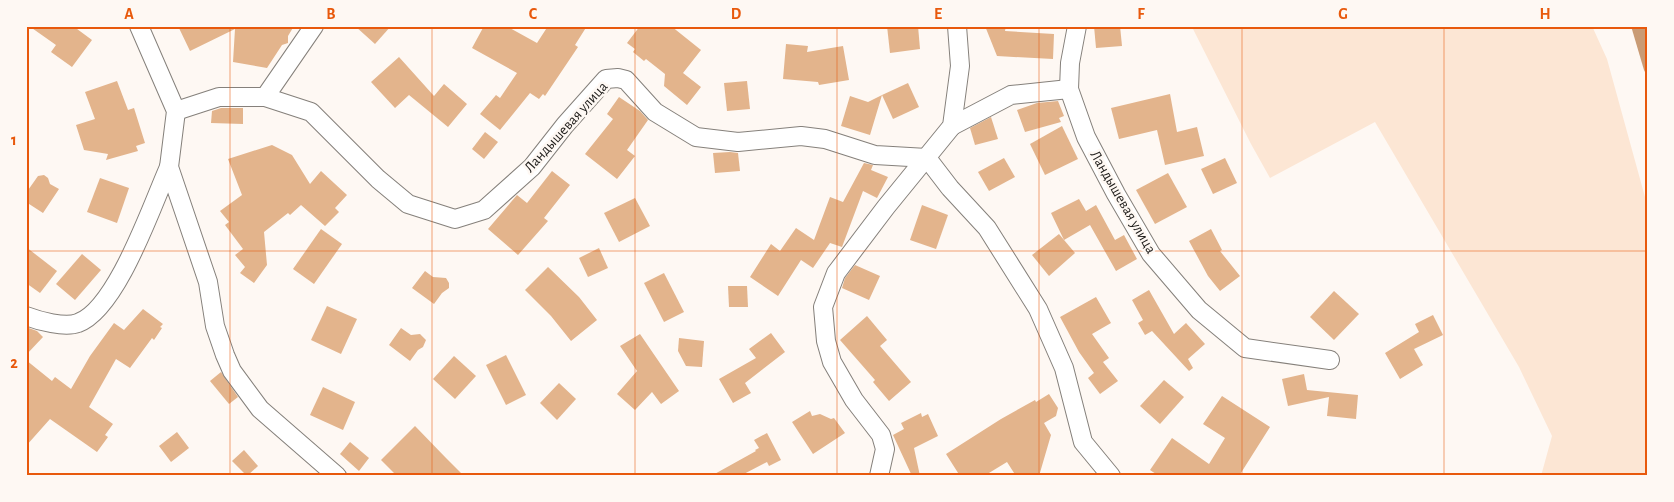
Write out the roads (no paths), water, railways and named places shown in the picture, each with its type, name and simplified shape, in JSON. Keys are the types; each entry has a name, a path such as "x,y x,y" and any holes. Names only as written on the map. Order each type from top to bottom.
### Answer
{"street":[{"path":"26,316 42,322 77,324 91,316 107,298 138,242 169,167 176,111 139,26"},
{"path":"265,97 314,26"},
{"path":"952,126 960,66 957,26"},
{"name":"Ландышевая улица","path":"1077,26 1070,62 1069,89 1086,136 1121,203 1151,254 1199,310 1245,348 1330,360"},
{"name":"Ландышевая улица","path":"176,111 219,97 265,97 311,112 378,179 408,204 455,219 484,210 532,167 565,125 606,79 618,78 626,80 655,112 696,137 738,142 801,136 825,139 875,155 927,158"},
{"path":"879,476 885,449 881,435 854,400 832,362 826,341 823,307 836,272 952,126 1011,95 1069,89"},
{"path":"927,158 950,188 987,228 1038,309 1064,368 1083,442 1111,476"},
{"path":"169,167 208,282 215,326 232,371 260,409 337,476"}]}
